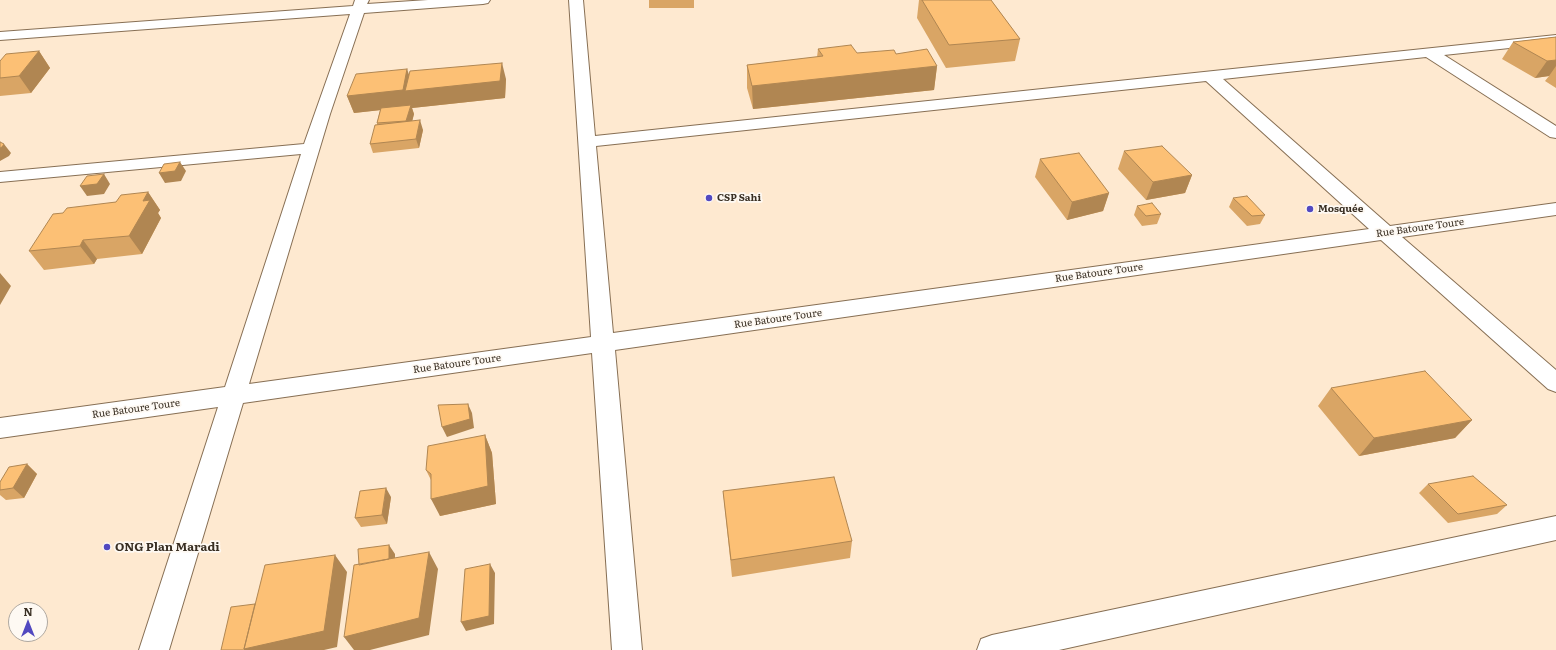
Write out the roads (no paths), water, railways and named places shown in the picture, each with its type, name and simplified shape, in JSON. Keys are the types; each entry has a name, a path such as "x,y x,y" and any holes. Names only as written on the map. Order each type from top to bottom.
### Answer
{"street":[{"path":"0,36 360,5 483,0"},
{"path":"576,0 626,650"},
{"path":"154,650 191,537 233,395 312,148 360,5"},
{"path":"587,142 1556,39"},
{"path":"1430,53 1556,133"},
{"path":"1210,76 1556,383"},
{"path":"0,177 312,148"},
{"name":"Rue Batoure Toure","path":"0,428 1556,209"},
{"path":"992,650 1556,528"}],"place":[{"name":"CSP Sahi","path":"709,198"},
{"name":"Mosquée","path":"1310,209"},
{"name":"ONG Plan Maradi","path":"107,547"}]}
